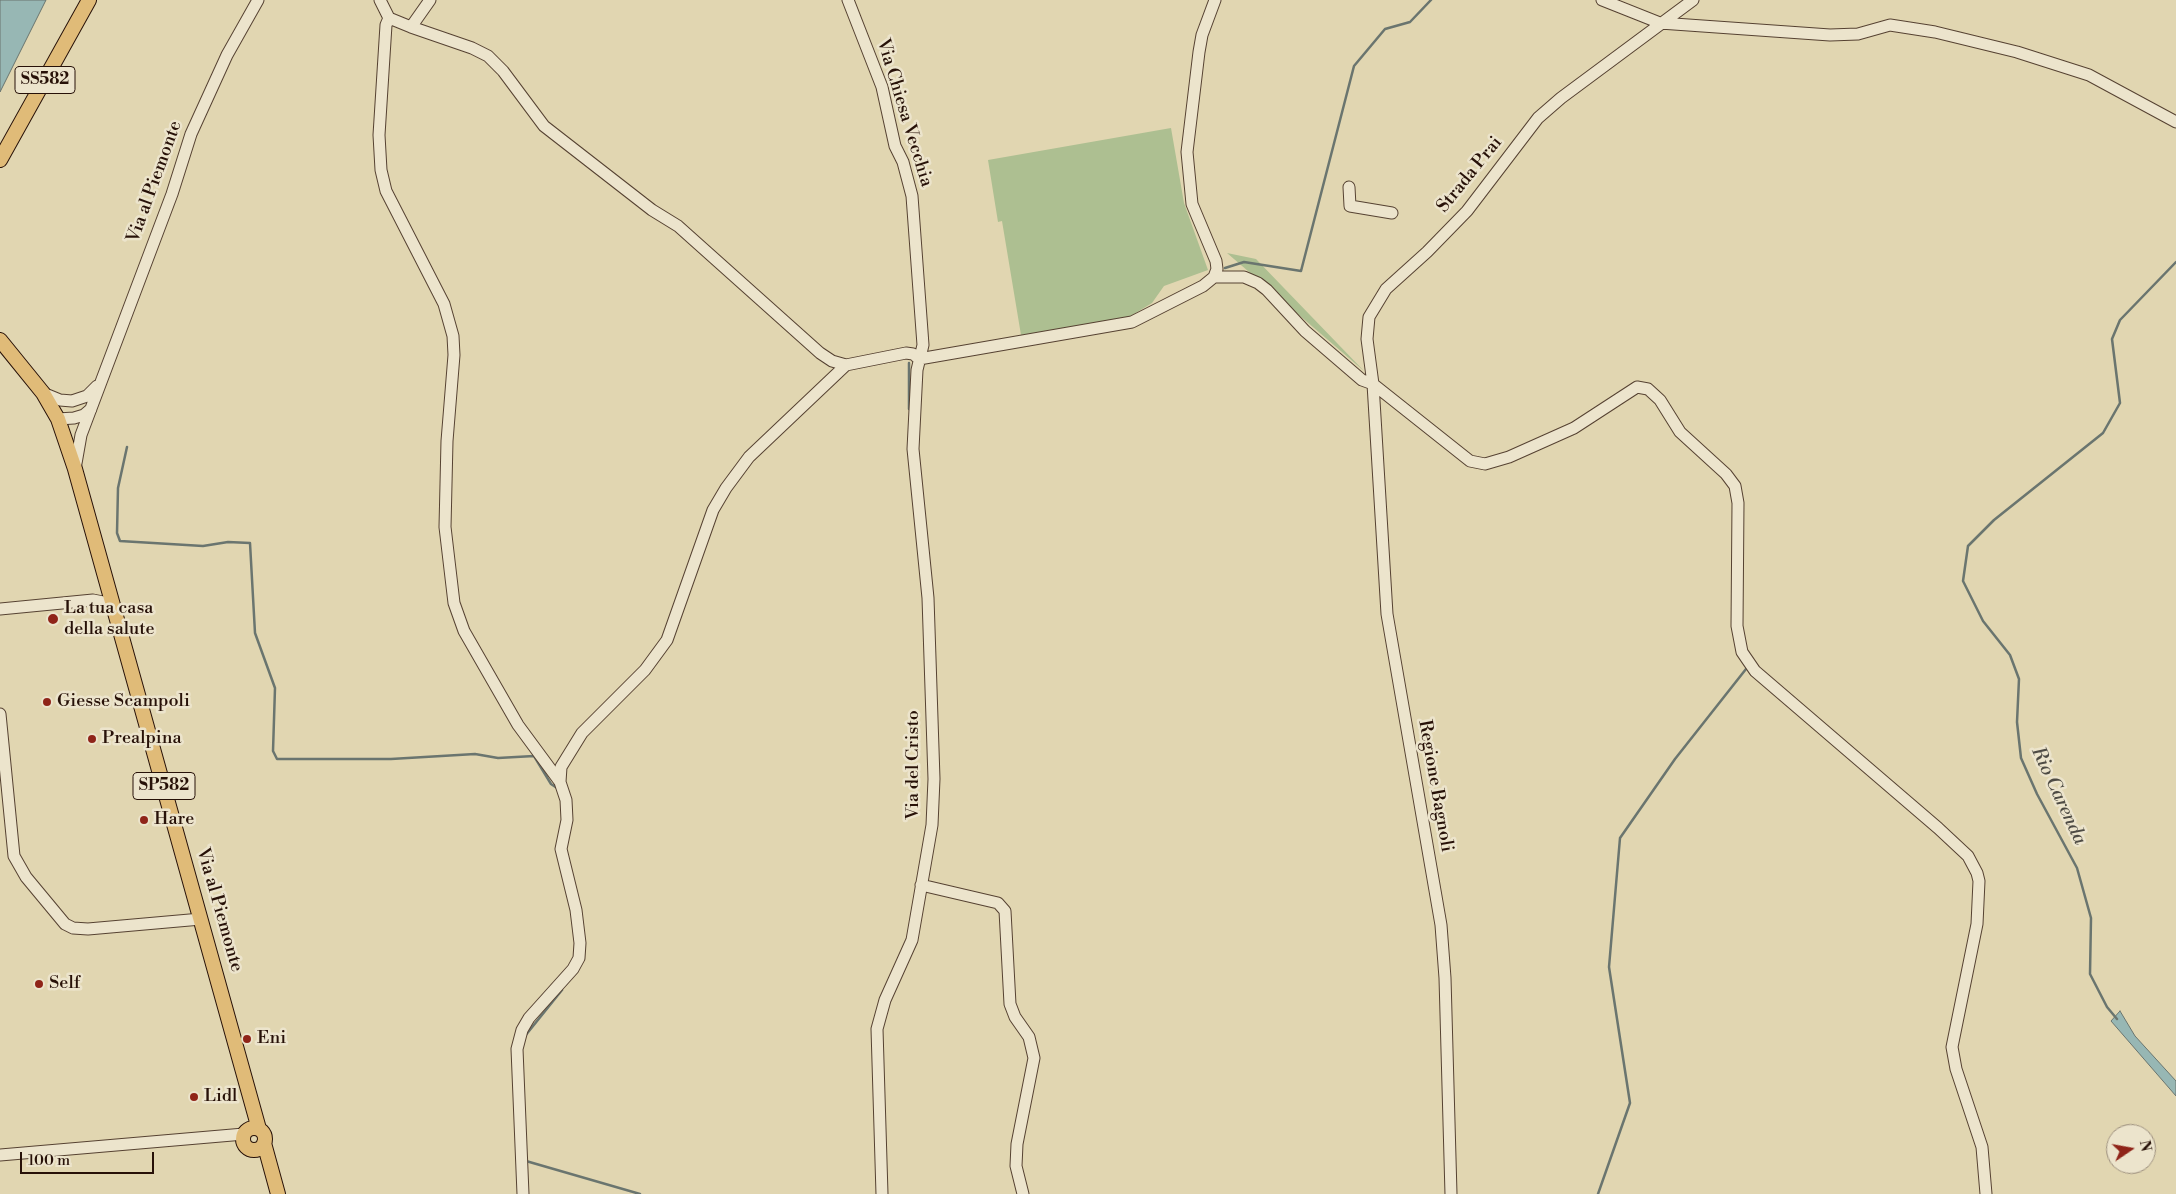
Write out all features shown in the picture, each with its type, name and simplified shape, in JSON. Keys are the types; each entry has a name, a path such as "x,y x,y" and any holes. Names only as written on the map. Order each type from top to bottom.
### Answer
{"main road":[{"name":"SS582","path":"0,160 89,0"},
{"name":"Via al Piemonte","path":"0,340 43,393 58,419 75,469 253,1102 253,1138 271,1170 278,1194"}],"street":[{"name":"Via al Piemonte","path":"75,469 81,435 172,194 191,134 227,55 258,0"},
{"path":"380,0 389,18 434,37 472,48 488,56 503,71 544,126 652,210 678,226 812,346 832,361 846,365 906,353 913,354 919,359 1132,322 1203,286 1214,277 1217,269 1216,261 1192,204 1187,152 1200,44 1215,0"},
{"path":"411,27 430,0"},
{"name":"Via Chiesa Vecchia","path":"848,0 882,87 895,146 903,162 912,196 923,345 919,359"},
{"path":"1602,0 1660,23 1830,35 1858,34 1890,25 1936,32 2017,52 2089,75 2176,122"},
{"name":"Strada Prai","path":"1374,384 1367,339 1369,318 1386,289 1427,252 1467,211 1538,118 1561,98 1693,0"},
{"path":"389,18 386,25 378,135 381,170 386,191 444,304 452,336 454,355 447,441 445,527 454,603 464,631 518,725 560,782 566,800 567,820 561,849 576,910 580,943 579,958 573,969 529,1018 522,1030 517,1049 523,1194"},
{"path":"1349,187 1350,206 1392,213"},
{"path":"1214,277 1244,277 1258,283 1267,290 1304,331 1362,380 1374,384 1470,461 1485,464 1509,457 1574,428 1637,387 1648,389 1660,400 1680,432 1726,474 1735,486 1738,503 1737,626 1742,652 1755,671 1968,856 1977,873 1979,881 1977,924 1952,1047 1956,1069 1980,1140 1986,1194"},
{"path":"812,346 847,358 878,358"},
{"name":"Via del Cristo","path":"882,1194 877,1028 886,1000 912,940 932,825 934,779 928,598 913,449 919,359"},
{"path":"560,782 561,767 582,733 645,670 667,640 713,510 726,488 750,457 846,365"},
{"path":"43,393 60,400 72,401 87,396 100,383"},
{"name":"Regione Bagnoli","path":"1374,384 1388,614 1441,925 1446,988 1451,1194"},
{"path":"58,419 84,415 91,409"},
{"path":"0,609 93,600 112,604"},
{"path":"0,714 4,809 14,856 26,877 65,924 73,928 88,929 201,919"},
{"path":"921,885 998,904 1005,911 1010,1004 1015,1017 1029,1037 1034,1058 1017,1144 1016,1166 1022,1194"},
{"path":"0,1156 227,1137 253,1138"}],"green space":[{"path":"1171,128 1184,203 1208,270 1164,286 1152,303 1129,317 1021,335 1002,221 998,222 988,160"},
{"path":"1227,253 1256,259 1364,371"}],"water":[{"path":"0,0 46,0 0,92"},
{"path":"2120,1011 2135,1036 2176,1081 2176,1096 2111,1021"}],"waterway":[{"path":"1225,268 1244,262 1301,271 1354,66 1385,29 1410,22 1431,0"},
{"name":"Rio Carenda","path":"2117,1019 2107,1007 2090,974 2091,918 2077,868 2037,794 2021,758 2017,722 2019,679 2010,655 1983,621 1963,581 1968,546 1994,520 2103,433 2120,403 2112,339 2120,320 2176,262"},
{"path":"909,363 909,409"},
{"path":"127,447 118,488 117,533 120,541 203,546 228,542 250,543 255,633 275,688 273,751 277,759 391,759 475,754 498,758 534,756 551,784 557,788"},
{"path":"1598,1194 1630,1103 1609,967 1620,838 1675,759 1746,669"},
{"path":"525,1036 562,990"},
{"path":"526,1161 640,1194"}],"place":[{"name":"La tua casa della salute","path":"53,619"},
{"name":"Giesse Scampoli","path":"47,702"},
{"name":"Prealpina","path":"92,739"},
{"name":"Hare","path":"144,820"},
{"name":"Self","path":"39,984"},
{"name":"Eni","path":"247,1039"},
{"name":"Lidl","path":"194,1097"}]}
